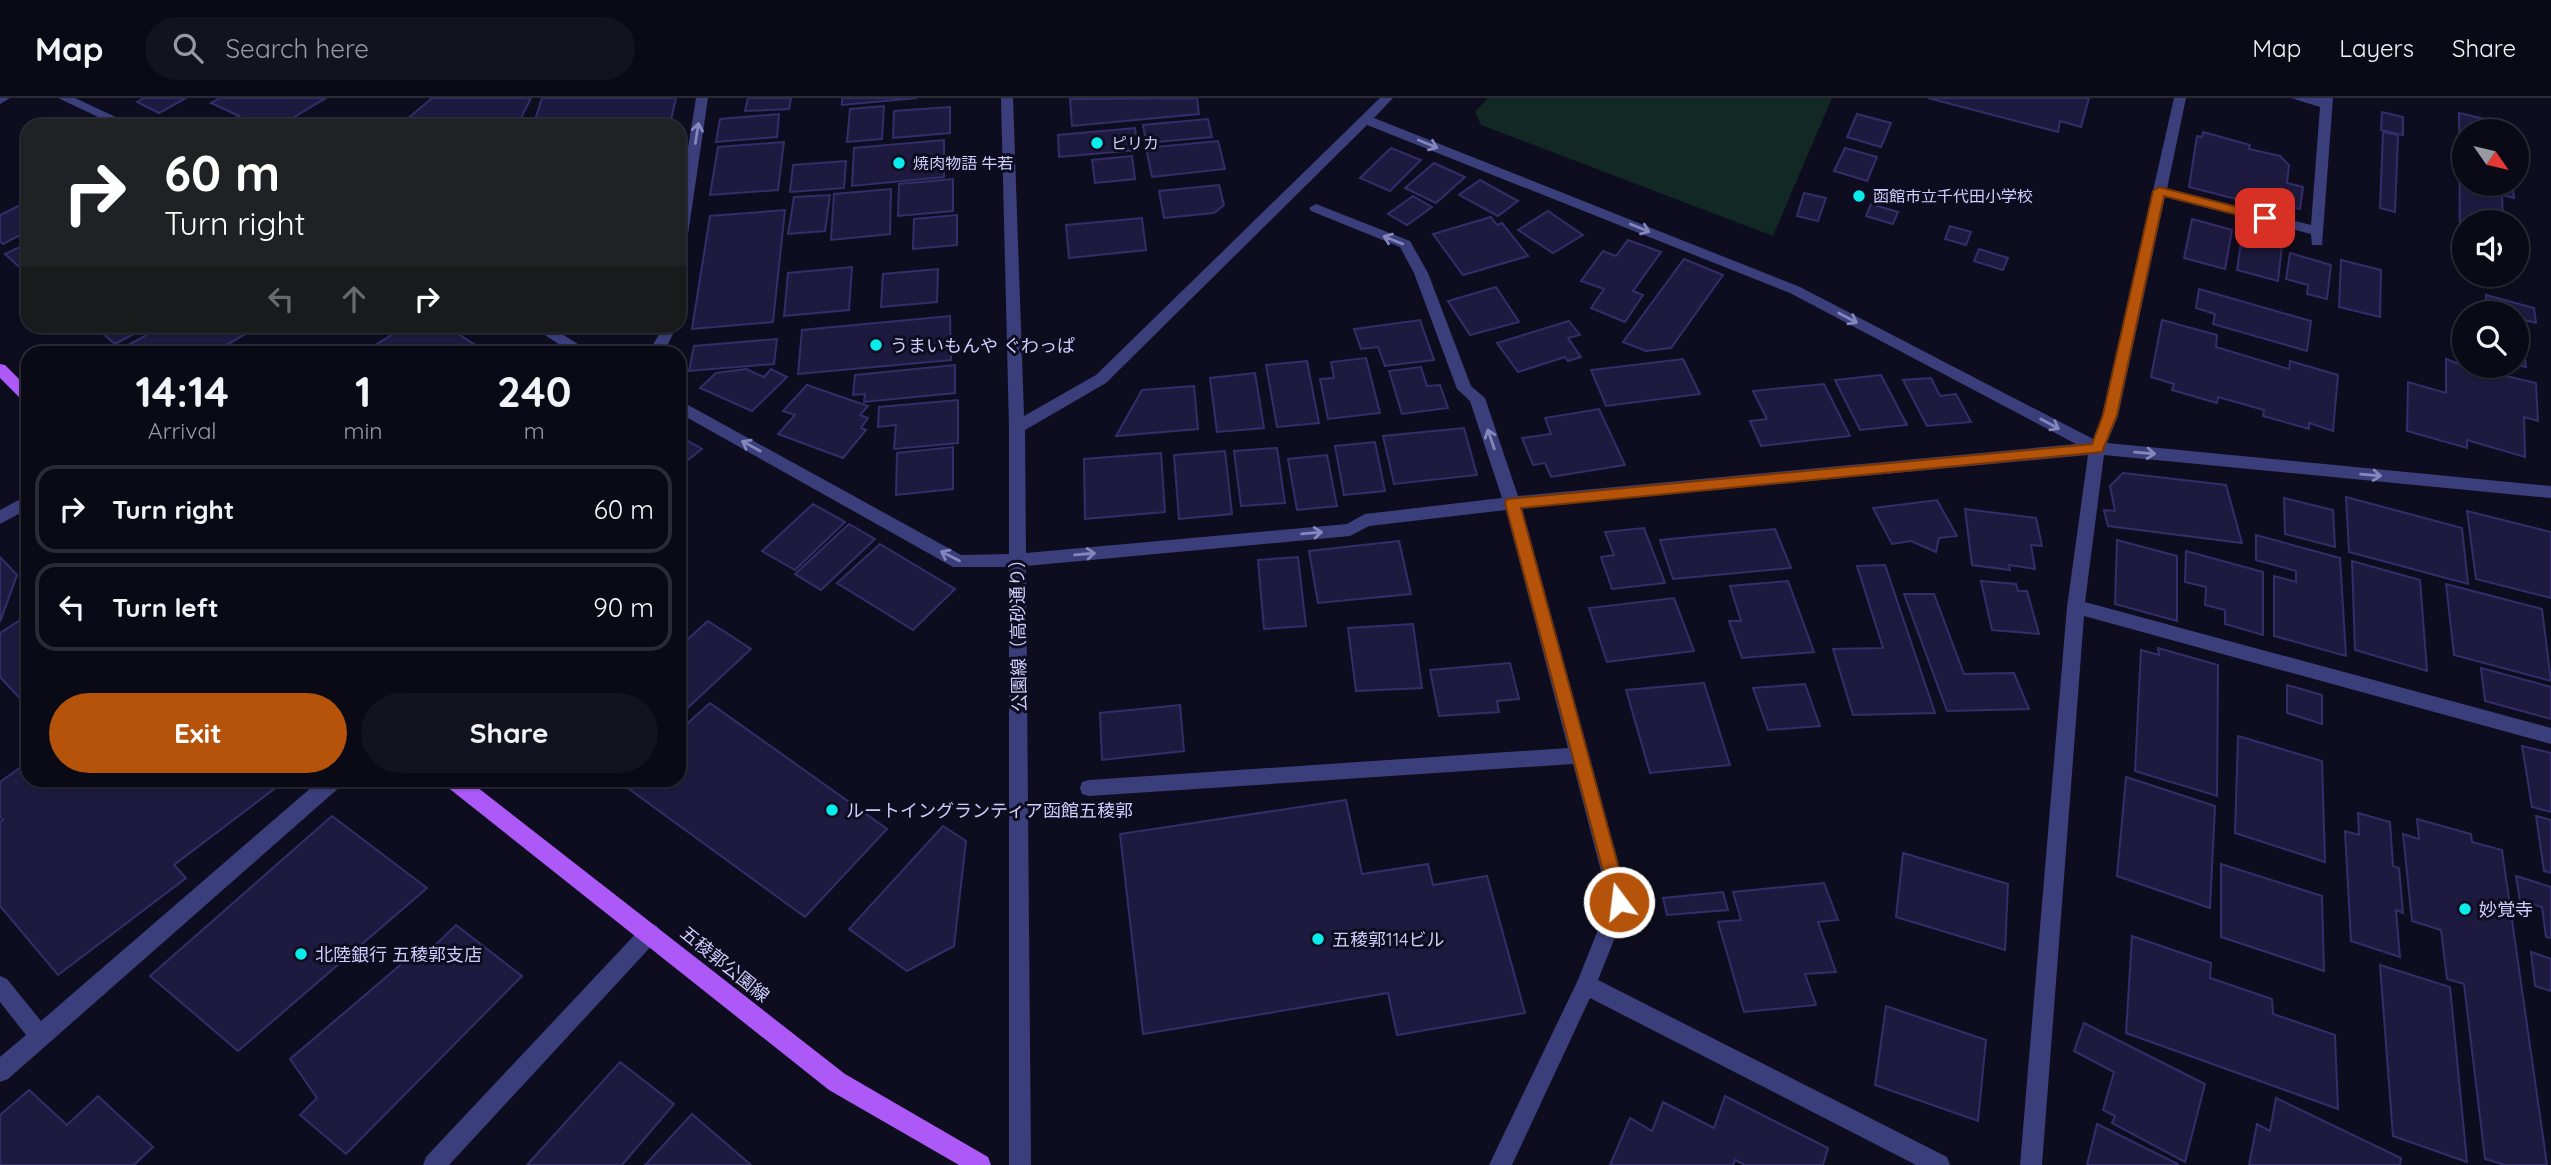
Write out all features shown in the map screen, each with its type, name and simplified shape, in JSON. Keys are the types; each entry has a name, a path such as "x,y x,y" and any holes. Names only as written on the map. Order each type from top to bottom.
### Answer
{"main road":[{"path":"0,369 21,390"},
{"name":"五稜郭公園線","path":"462,787 836,1082 979,1165"}],"street":[{"path":"64,98 112,119"},
{"path":"686,202 702,98"},
{"name":"公園線（高砂通り）","path":"1007,98 1017,426 1020,1165"},
{"path":"1017,426 1101,379 1387,98"},
{"path":"2031,1165 2076,607 2097,449 2110,415 2179,98"},
{"path":"2159,191 2317,237 2326,102 2297,98"},
{"path":"1365,119 1795,290 2097,449"},
{"path":"1316,208 1405,244 1421,273 1465,389 1477,398 1513,503 1619,902 1586,985 1500,1165"},
{"path":"550,333 573,346"},
{"path":"686,410 959,562 1017,560 1350,530 1365,520 1513,503 2097,449 2551,492"},
{"path":"0,518 21,505"},
{"path":"2076,607 2551,736"},
{"path":"1089,788 1580,755"},
{"path":"0,1071 326,787"},
{"path":"434,1165 650,933"},
{"path":"1586,985 1939,1165"},
{"path":"0,986 40,1036"}],"green space":[{"path":"1488,98 1832,98 1773,236 1481,125 1475,112"}],"building":[{"path":"144,98 186,98 159,113 137,102"},
{"path":"220,98 326,98 291,119 234,119 239,116 211,103"},
{"path":"432,98 531,98 520,119 407,119"},
{"path":"542,98 676,98 671,119 535,119"},
{"path":"748,98 791,98 789,109 745,111"},
{"path":"842,98 917,98 842,105"},
{"path":"1197,98 1199,114 1072,126 1070,99"},
{"path":"1928,98 2089,98 2081,127 2060,121 2058,132"},
{"path":"884,106 882,139 847,142 850,109"},
{"path":"950,107 950,133 893,138 894,111"},
{"path":"2382,112 2403,117 2403,135 2381,130"},
{"path":"2459,113 2485,119 2459,119"},
{"path":"779,114 777,137 716,142 720,119"},
{"path":"1857,114 1891,123 1881,147 1847,137"},
{"path":"1208,119 1212,137 1146,143 1143,125"},
{"name":"ピリカ","path":"1135,128 1138,150 1059,157 1058,135"},
{"path":"2203,132 2250,145 2249,149 2280,156 2289,165 2287,183 2303,187 2300,209 2284,205 2283,211 2189,187 2197,136 2202,137"},
{"path":"2383,132 2398,135 2395,212 2380,208"},
{"name":"焼肉物語 牛若","path":"944,140 944,177 852,186 854,148"},
{"path":"1218,141 1225,169 1152,177 1146,148"},
{"path":"784,142 778,190 710,195 718,147"},
{"path":"1391,148 1421,160 1390,191 1360,178"},
{"path":"1845,148 1877,157 1867,181 1834,171"},
{"path":"1132,156 1135,179 1095,183 1092,160"},
{"path":"846,161 844,188 790,192 793,165"},
{"path":"1434,163 1465,177 1436,203 1405,188"},
{"path":"953,179 953,211 898,216 899,184"},
{"path":"1480,180 1518,201 1498,216 1459,195"},
{"path":"1219,185 1224,205 1214,213 1164,218 1159,191"},
{"path":"891,189 890,234 831,240 834,194"},
{"path":"1804,193 1826,198 1818,221 1797,216"},
{"path":"830,195 825,231 788,234 794,197"},
{"path":"1413,196 1432,207 1407,225 1388,214"},
{"path":"2460,196 2502,196 2503,210 2460,210"},
{"path":"21,204 21,235 3,244 0,241 0,215"},
{"path":"1871,204 1898,212 1893,224 1866,216"},
{"path":"785,210 773,322 692,329 710,216"},
{"path":"1548,211 1583,235 1553,253 1518,230"},
{"path":"957,215 957,245 913,249 914,219"},
{"path":"1491,217 1497,225 1502,223 1528,256 1463,275 1433,234"},
{"path":"1142,218 1146,250 1069,258 1066,225"},
{"path":"2192,219 2232,230 2225,269 2184,258"},
{"path":"1950,226 1971,232 1966,245 1945,239"},
{"path":"2242,235 2282,245 2278,281 2237,270"},
{"path":"1628,240 1661,252 1633,291 1643,295 1625,322 1591,308 1604,289 1581,281 1603,251 1616,256"},
{"path":"21,246 21,269 5,254"},
{"path":"1979,249 2008,258 2003,270 1974,261"},
{"path":"2290,253 2331,265 2327,299 2307,294 2308,285 2286,279"},
{"path":"1684,259 1723,275 1671,348 1646,351 1623,342"},
{"path":"2341,260 2381,270 2380,317 2339,307"},
{"path":"852,267 849,310 784,316 788,273"},
{"path":"938,269 937,302 881,307 883,274"},
{"path":"1496,287 1519,322 1470,335 1448,301"},
{"path":"2199,289 2311,321 2307,351 2213,324 2215,314 2196,308"},
{"path":"2486,295 2508,301 2486,301"},
{"path":"2529,307 2534,308 2536,323 2529,321"},
{"name":"うまいもんや ぐわっぱ","path":"950,316 951,360 798,374 802,330"},
{"path":"1420,320 1434,360 1385,366 1378,347 1361,349 1354,329"},
{"path":"2162,320 2217,335 2216,347 2289,369 2290,361 2338,375 2333,431 2309,423 2309,429 2263,416 2264,410 2218,397 2217,403 2172,390 2174,384 2151,377"},
{"path":"1569,321 1580,335 1568,338 1581,357 1568,361 1565,357 1518,372 1497,343"},
{"path":"102,333 136,333 115,344"},
{"path":"150,333 247,333 225,346 126,346"},
{"path":"395,333 457,333 477,346 374,346"},
{"path":"777,339 774,364 689,371 694,346"},
{"path":"1366,358 1380,413 1328,419 1320,379 1334,378 1331,362"},
{"path":"1683,359 1700,394 1606,406 1591,370"},
{"path":"2446,359 2452,361 2452,378 2515,378 2536,383 2538,421 2524,417 2525,457 2467,440 2467,448 2407,431 2408,382 2446,393"},
{"path":"1307,361 1319,423 1277,427 1266,365"},
{"path":"955,365 955,393 864,402 865,394 853,395 855,375"},
{"path":"1421,367 1427,386 1440,385 1448,408 1402,414 1389,371"},
{"path":"746,369 764,377 771,369 787,377 752,411 700,388 716,373"},
{"path":"1255,373 1264,428 1217,432 1210,378"},
{"path":"1881,375 1907,425 1860,430 1835,380"},
{"path":"1931,378 1940,396 1956,394 1971,422 1927,426 1903,380"},
{"path":"1824,384 1850,436 1761,446 1750,421 1767,419 1753,391"},
{"path":"807,385 868,406 860,415 868,418 861,428 866,430 843,458 778,434 795,415 783,411"},
{"path":"1194,386 1198,429 1116,436 1142,390"},
{"path":"958,400 958,443 894,449 896,425 878,427 879,407"},
{"path":"1599,409 1625,465 1551,477 1545,463 1533,465 1522,438 1551,434 1545,418"},
{"path":"1464,428 1477,475 1394,484 1383,436"},
{"path":"686,440 702,449 686,462"},
{"path":"1375,442 1385,491 1344,495 1335,446"},
{"path":"953,447 953,489 896,495 897,453"},
{"path":"1277,448 1285,503 1241,506 1234,451"},
{"path":"1225,451 1232,514 1179,519 1174,455"},
{"path":"1161,453 1165,512 1085,519 1084,459"},
{"path":"1327,455 1337,506 1297,510 1288,459"},
{"path":"2123,473 2226,485 2242,543 2108,526 2104,510 2115,511 2110,486"},
{"path":"2346,497 2462,528 2468,584 2349,552"},
{"path":"2284,498 2333,510 2335,547 2285,534"},
{"path":"1937,500 1957,536 1939,538 1936,552 1911,541 1892,544 1873,508"},
{"path":"813,504 845,522 795,570 762,551"},
{"path":"1965,509 2036,518 2042,546 2031,545 2035,569 2009,565 2010,570 1972,565"},
{"path":"2467,511 2551,532 2551,598 2476,579"},
{"path":"849,524 875,539 821,590 795,574"},
{"path":"1644,528 1665,583 1612,589 1601,557 1614,555 1605,532"},
{"path":"1775,529 1791,568 1673,579 1660,540"},
{"path":"2256,535 2340,558 2346,656 2274,636 2274,576 2296,582 2296,571 2256,560"},
{"path":"2117,540 2177,556 2177,621 2115,604"},
{"path":"1399,541 1411,594 1318,603 1309,551"},
{"path":"880,544 955,589 913,630 837,583"},
{"path":"2186,551 2263,572 2263,635 2225,624 2225,610 2205,605 2206,587 2185,582"},
{"path":"0,557 17,575 0,622"},
{"path":"1298,557 1306,626 1264,629 1258,560"},
{"path":"2352,561 2420,580 2427,671 2355,650"},
{"path":"1885,565 1935,713 1853,715 1833,649 1883,648 1857,566"},
{"path":"1788,581 1814,652 1742,658 1729,621 1741,621 1730,586"},
{"path":"1981,581 2016,584 2018,591 2027,591 2039,634 1992,630"},
{"path":"2446,584 2542,609 2551,681 2454,655"},
{"path":"1904,594 1934,594 1964,674 2014,673 2029,709 1947,711"},
{"path":"1674,598 1694,651 1607,662 1589,608"},
{"path":"21,620 21,700 0,677 0,633"},
{"path":"708,621 751,649 686,709 686,641"},
{"path":"1413,624 1422,688 1356,691 1348,628"},
{"path":"2158,648 2218,665 2217,796 2135,771 2141,650 2159,655"},
{"path":"1510,663 1519,699 1497,701 1499,712 1439,716 1430,670"},
{"path":"2481,668 2551,687 2551,719 2485,701"},
{"path":"1704,683 1730,765 1650,773 1626,690"},
{"path":"1805,684 1820,726 1768,730 1753,688"},
{"path":"2287,685 2322,695 2322,724 2287,713"},
{"path":"710,703 887,829 805,917 626,787 686,787 686,725"},
{"path":"1180,705 1184,751 1102,760 1100,713"},
{"path":"2238,736 2322,761 2325,862 2235,833"},
{"path":"2522,746 2551,753 2551,812 2532,807"},
{"path":"21,767 21,787 274,789 174,865 186,878 58,975 0,906 0,822 3,820 0,816 0,782"},
{"path":"2126,777 2215,806 2210,908 2117,876"},
{"name":"五稜郭114ビル","path":"1346,800 1362,874 1428,864 1433,885 1487,876 1525,1013 1397,1035 1388,993 1143,1034 1120,834"},
{"path":"2358,813 2390,822 2393,866 2399,868 2403,913 2396,910 2400,957 2351,941 2345,831 2359,835"},
{"path":"332,816 427,888 238,1051 150,976"},
{"path":"2536,816 2551,820 2551,873 2544,871"},
{"path":"2417,819 2471,834 2472,842 2502,850 2547,1165 2505,1165 2485,1159 2464,984 2447,979 2441,930 2412,921 2403,834 2419,839"},
{"path":"943,826 966,841 954,946 907,971 849,929"},
{"path":"1903,853 2008,884 2005,950 1896,917"},
{"path":"2221,864 2322,896 2324,971 2221,937"},
{"path":"2516,876 2551,887 2551,938 2546,937 2542,907 2520,901"},
{"path":"1824,883 1838,920 1818,922 1836,972 1805,974 1816,1005 1744,1012 1718,922 1741,920 1733,892"},
{"path":"1723,892 1728,910 1667,915 1663,898"},
{"path":"456,925 522,976 346,1154 300,1115 317,1098 290,1059 419,949 426,954"},
{"path":"2132,936 2211,963 2210,978 2272,999 2273,1014 2335,1035 2338,1109 2126,1033"},
{"path":"2531,952 2551,959 2551,991 2535,986"},
{"path":"2380,965 2450,987 2467,1162 2393,1136"},
{"path":"1886,1006 1986,1040 1978,1121 1875,1085"},
{"path":"2084,1023 2205,1084 2185,1162 2112,1123 2115,1116 2103,1110 2114,1072 2074,1051"},
{"path":"620,1062 674,1104 622,1165 527,1165"},
{"path":"29,1090 67,1125 98,1096 153,1147 134,1165 0,1165 0,1115"},
{"path":"1725,1096 1828,1148 1823,1165 1745,1165 1735,1160 1733,1165 1610,1165 1630,1118 1652,1131 1663,1102 1714,1128"},
{"path":"2276,1098 2401,1158 2400,1165 2249,1165 2257,1124 2270,1131"},
{"path":"692,1114 751,1165 645,1165"},
{"path":"2097,1124 2178,1164 2178,1165 2087,1165"}],"place":[{"name":"ピリカ","path":"1097,143"},
{"name":"焼肉物語 牛若","path":"899,163"},
{"name":"函館市立千代田小学校","path":"1859,196"},
{"name":"うまいもんや ぐわっぱ","path":"876,345"},
{"name":"ルートイングランティア函館五稜郭","path":"832,810"},
{"name":"妙覚寺","path":"2465,909"},
{"name":"五稜郭114ビル","path":"1318,939"},
{"name":"北陸銀行 五稜郭支店","path":"301,954"}],"route":[{"path":"1619,902 1513,503 2097,449 2110,415 2159,191 2265,218"}]}
